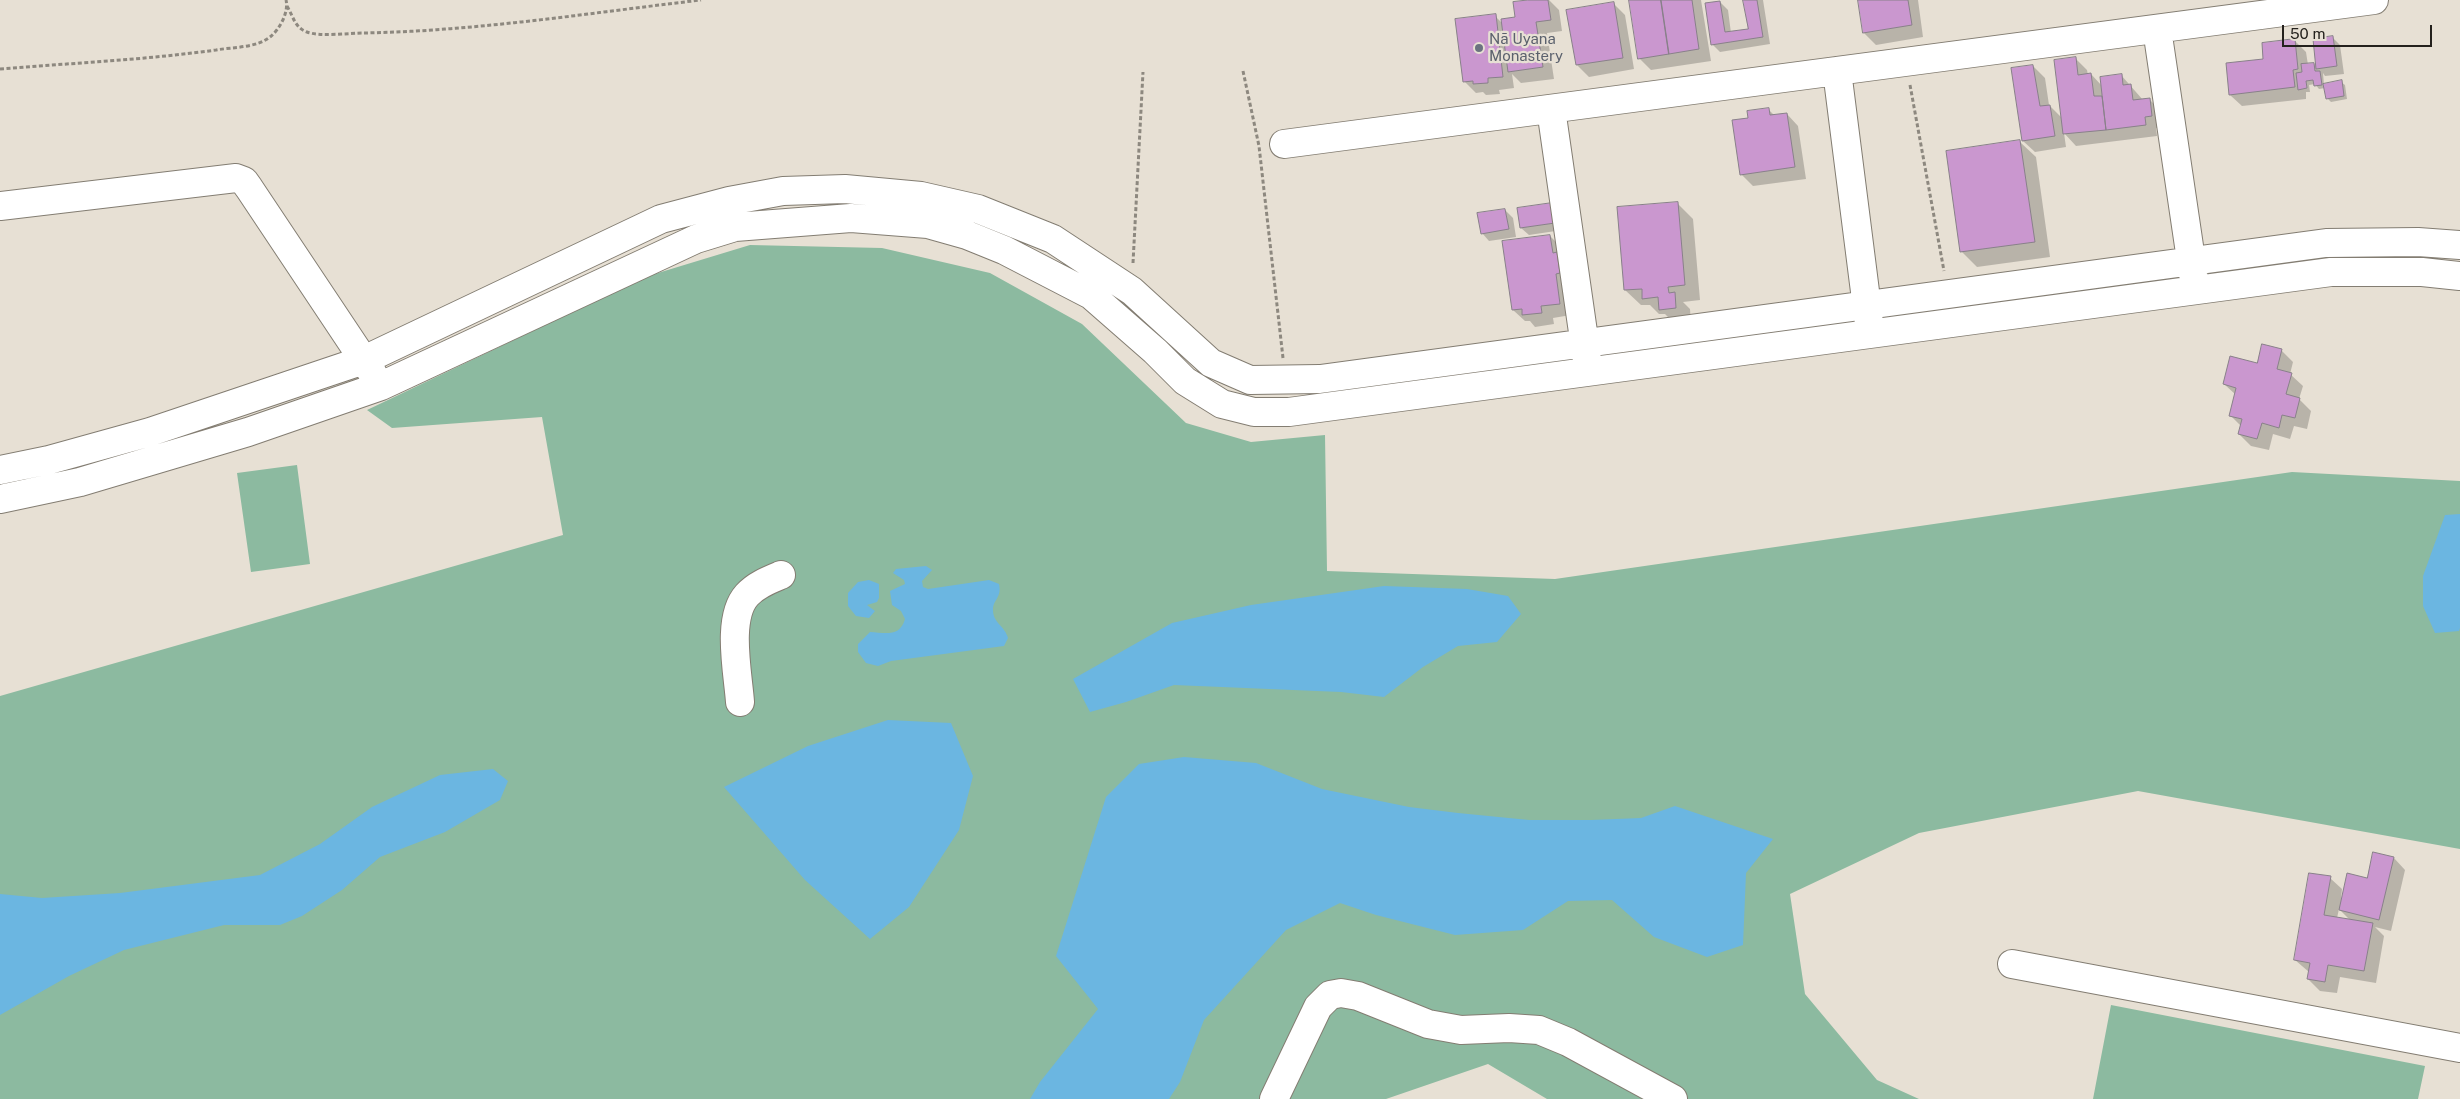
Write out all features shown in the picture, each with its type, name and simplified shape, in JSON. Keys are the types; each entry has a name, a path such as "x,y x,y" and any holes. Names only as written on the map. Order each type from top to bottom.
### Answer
{"street":[{"path":"1284,144 2374,0"},
{"path":"2157,29 2196,291"},
{"path":"1837,71 1871,334"},
{"path":"1552,109 1589,372"},
{"path":"0,206 236,178 244,181 381,386"},
{"path":"0,470 49,460 150,432 364,360 661,219 730,201 783,191 845,189 920,196 978,210 1053,239 1132,291 1211,363 1250,380 1320,379 2326,243 2418,242 2460,245"},
{"path":"0,499 80,482 239,435 381,386 696,239 735,227 850,218 928,224 967,235 1004,250 1091,295 1155,350 1185,380 1222,404 1254,412 1288,412 2331,272 2422,272 2460,276"},
{"path":"740,702 734,628 738,612 746,596 764,583 781,575"},
{"path":"2012,964 2460,1048"},
{"path":"1274,1099 1318,1006 1330,995 1341,993 1358,996 1428,1024 1461,1030 1509,1028 1539,1030 1568,1042 1673,1099"}],"path":[{"path":"286,0 298,28 309,33 413,32 486,24 527,23 568,15 701,0"},
{"path":"0,69 159,58 254,44 270,37 281,24 287,6"},
{"path":"1906,62 1948,294"},
{"path":"1132,291 1143,72"},
{"path":"1243,72 1259,146 1285,379"}],"green space":[{"path":"750,245 882,248 990,273 1082,324 1186,423 1251,442 1325,435 1327,571 1555,579 2292,472 2460,481 2460,849 2138,791 1919,833 1790,894 1805,994 1877,1080 1919,1099 1547,1099 1488,1064 1386,1099 0,1099 0,696 563,535 542,417 392,428 367,410 648,276"},
{"path":"297,465 310,564 251,572 237,473"},
{"path":"2111,1005 2425,1066 2418,1099 2093,1099"}],"water":[{"path":"2460,514 2460,628 2459,631 2435,633 2423,606 2423,576 2445,515"},
{"path":"926,566 932,570 922,581 923,587 928,589 989,580 999,584 1000,589 993,610 995,618 1008,638 1004,646 891,661 878,666 866,663 858,652 858,644 870,632 892,633 900,629 905,619 901,611 892,605 890,591 905,584 904,580 893,573 896,569"},
{"path":"869,580 879,584 879,598 877,602 867,605 875,611 869,618 856,616 848,606 848,593 858,582"},
{"path":"1384,586 1467,589 1508,596 1521,614 1497,642 1458,646 1423,667 1384,697 1341,692 1174,685 1090,712 1073,679 1172,623 1251,605"},
{"path":"888,720 951,723 973,776 959,830 909,907 870,939 805,880 724,787 808,746"},
{"path":"1184,757 1256,763 1322,789 1409,807 1458,813 1529,820 1591,820 1641,818 1675,806 1773,839 1746,873 1743,945 1707,957 1654,937 1612,900 1568,901 1523,930 1455,935 1376,915 1340,903 1286,930 1204,1020 1180,1082 1169,1099 1030,1099 1040,1082 1098,1009 1056,956 1106,797 1139,764"},
{"path":"493,769 508,781 500,800 445,832 380,857 342,890 302,916 280,925 224,925 124,950 69,976 0,1015 0,894 42,898 120,893 260,875 320,844 372,807 440,775"}],"building":[{"path":"1548,0 1551,20 1536,22 1543,67 1508,72 1501,19 1515,17 1513,2"},
{"path":"1629,0 1661,0 1669,54 1638,59"},
{"path":"1661,0 1692,0 1699,49 1669,54"},
{"path":"1743,0 1757,0 1763,37 1711,45 1705,3 1720,1 1725,32 1748,29"},
{"path":"1858,0 1908,0 1912,25 1863,33"},
{"path":"1614,2 1623,58 1576,65 1566,10"},
{"name":"Nā Uyana Monastery","path":"1496,14 1503,77 1488,78 1488,83 1473,84 1473,81 1463,82 1455,19"},
{"path":"2333,36 2337,66 2316,69 2313,39"},
{"path":"2295,39 2298,69 2293,70 2295,87 2229,95 2226,63 2263,59 2262,43"},
{"path":"2076,57 2078,75 2091,73 2094,96 2102,96 2106,130 2063,134 2054,60"},
{"path":"2314,63 2315,71 2320,71 2322,85 2314,86 2313,80 2306,81 2307,88 2298,90 2296,73 2302,72 2301,64"},
{"path":"2033,65 2040,106 2050,105 2055,136 2022,141 2011,68"},
{"path":"2122,74 2123,85 2131,84 2133,100 2150,98 2152,116 2145,117 2146,125 2106,130 2100,77"},
{"path":"2342,80 2344,96 2326,99 2323,84"},
{"path":"1769,108 1770,115 1787,113 1795,167 1740,175 1732,120 1748,118 1747,111"},
{"path":"2020,140 2035,242 1960,252 1946,151"},
{"path":"1559,202 1562,222 1520,228 1517,208"},
{"path":"1678,202 1685,285 1668,287 1669,293 1675,292 1676,308 1659,310 1658,297 1642,299 1642,289 1624,290 1617,207"},
{"path":"1505,209 1509,229 1481,234 1477,213"},
{"path":"1550,235 1553,253 1557,252 1560,273 1556,274 1560,304 1541,306 1542,313 1522,315 1522,309 1512,310 1502,241"},
{"path":"2262,344 2282,349 2277,369 2292,373 2286,394 2300,398 2295,418 2282,415 2279,428 2262,423 2257,439 2238,434 2242,419 2229,416 2236,388 2223,384 2230,356 2257,363"},
{"path":"2373,852 2394,857 2379,920 2339,910 2347,873 2367,878"},
{"path":"2309,873 2331,876 2324,915 2373,923 2364,971 2328,965 2325,982 2307,979 2310,963 2294,960"}],"place":[{"name":"Nā Uyana Monastery","path":"1479,48"}]}
